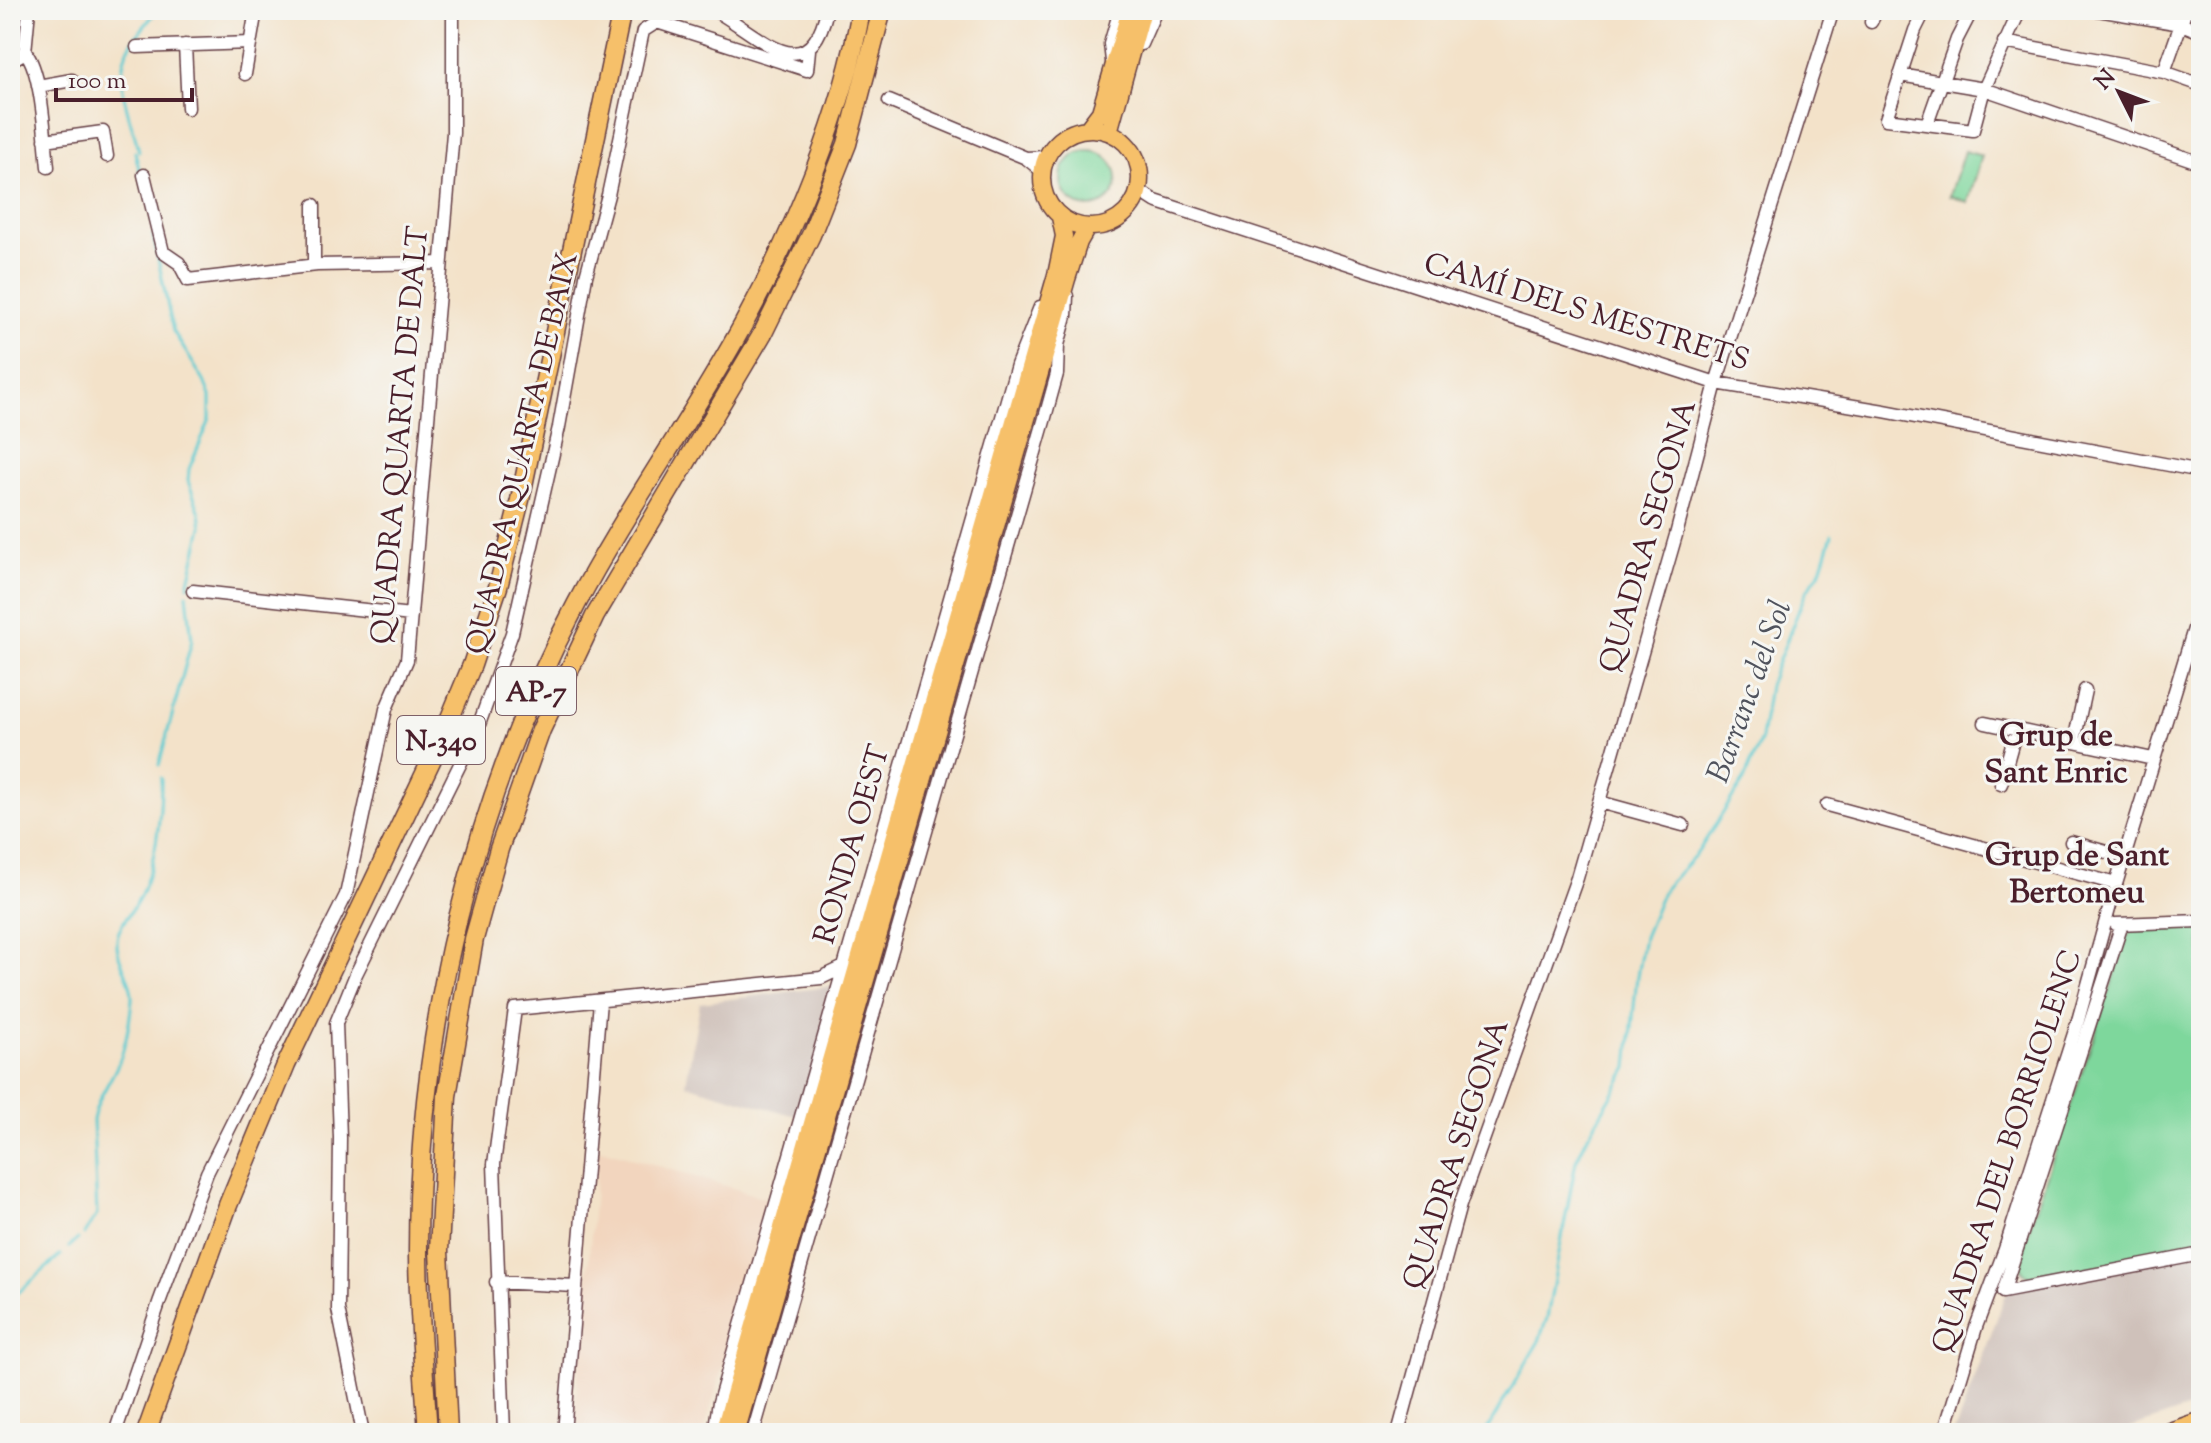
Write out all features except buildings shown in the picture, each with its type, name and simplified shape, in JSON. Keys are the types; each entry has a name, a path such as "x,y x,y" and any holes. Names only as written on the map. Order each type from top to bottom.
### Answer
{"highway":[{"name":"N-340","path":"146,1433 228,1205 286,1065 440,742 472,665 498,587 523,486 622,10"},
{"name":"AP-7","path":"428,1433 418,1250 426,1094 455,930 479,841 521,723 576,605 744,323 793,225 827,135 861,10"},
{"name":"AP-7","path":"448,1433 439,1251 447,1096 474,939 499,849 541,730 595,616 763,333 811,235 847,144 882,10"}],"main road":[{"path":"1109,132 1130,10"},
{"path":"1087,129 1100,112 1119,72 1143,10"},
{"path":"1087,129 1109,132 1124,142 1134,154 1139,169 1136,196 1120,217 1101,226 1087,228 1073,225 1060,217 1044,194 1044,164 1061,138 1087,129"},
{"name":"RONDA OEST","path":"736,1433 1062,277 1064,236 1060,217"},
{"name":"RONDA OEST","path":"723,1433 1062,277 1087,228"},
{"path":"2164,1433 2201,1420"}],"street":[{"path":"25,52 29,10"},
{"path":"245,74 256,10"},
{"name":"QUADRA QUARTA DE DALT","path":"115,1433 207,1173 346,895 386,709 407,660 412,571 453,133 453,10"},
{"path":"714,10 775,48 795,54 809,50 823,29 827,10"},
{"path":"1120,10 1110,44 1119,72 1137,54 1156,10"},
{"name":"QUADRA SEGONA","path":"1398,1433 1460,1205 1577,878 1716,383 1833,10"},
{"path":"1925,10 1915,30 1886,119 1973,130 1984,89 2020,10"},
{"path":"1927,124 1957,39 1972,10"},
{"path":"2098,10 2181,24 2201,32"},
{"path":"2164,72 2186,10"},
{"name":"QUADRA QUARTA DE BAIX","path":"363,1433 338,1309 340,1138 336,1023 356,974 477,730 512,633 559,427 586,276 608,195 643,31 657,22 807,70 809,50"},
{"path":"2004,42 2164,72 2201,85"},
{"path":"137,47 250,43"},
{"path":"185,45 188,108"},
{"path":"10,61 25,52"},
{"path":"25,52 31,58 38,86 48,167"},
{"path":"1900,75 1984,89 2201,163"},
{"path":"38,86 72,80"},
{"path":"889,101 1044,164"},
{"path":"45,140 103,132 107,156"},
{"path":"144,175 163,252 179,263 188,280 314,265 440,263"},
{"name":"CAMÍ DELS MESTRETS","path":"1136,196 1716,383 1884,411 2201,471"},
{"path":"314,205 314,265"},
{"name":"RONDA OEST","path":"714,1433 719,1402 1017,365 1039,309 1062,277"},
{"name":"RONDA OEST","path":"753,1433 1057,374 1058,345 1066,316 1062,277"},
{"path":"193,591 411,615"},
{"name":"QUADRA DEL BORRIOLENC","path":"1944,1433 2077,1024 2153,759 2201,606"},
{"path":"2074,742 2085,690"},
{"path":"1985,723 2153,759"},
{"path":"2001,784 2016,730"},
{"path":"1599,802 1683,825"},
{"path":"1827,805 2116,884"},
{"path":"2071,842 2124,857"},
{"path":"2105,925 2201,921"},
{"path":"2122,924 2003,1292 2201,1254"},
{"path":"504,1433 494,1164 515,1009 821,978 844,967"},
{"path":"821,978 836,997"},
{"path":"564,1433 600,1001"},
{"path":"496,1282 576,1286"}],"shaded area":[{"path":"834,986 806,1119 686,1084 700,1003"},
{"path":"599,1148 772,1200 703,1433 573,1433"},
{"path":"2201,1250 2201,1404 2117,1433 1954,1433 2011,1281 2039,1281"}],"green space":[{"path":"1089,151 1109,159 1117,179 1109,199 1089,207 1069,199 1061,179 1069,159"},
{"path":"1964,151 1982,156 1968,202 1950,196"},
{"path":"2201,927 2201,1248 2036,1281 2023,1273 2018,1261 2128,936 2133,930"}],"waterway":[{"path":"139,151 124,98 122,71 130,46 156,10"},
{"path":"135,152 140,173"},
{"path":"153,235 173,331 210,396 210,419 189,469 188,481 202,527 188,586"},
{"name":"Barranc del Sol","path":"1485,1433 1539,1341 1547,1318 1576,1161 1628,1068 1644,937 1664,889 1698,852 1744,780 1761,739 1769,685 1806,592 1821,570 1832,535"},
{"path":"159,765 192,640 187,594"},
{"path":"84,1234 97,1215 93,1120 100,1098 121,1057 132,999 118,951 118,934 139,897 151,865 159,821 161,778"},
{"path":"69,1247 78,1239"},
{"path":"10,1300 61,1255"}],"district":[{"name":"Grup de Sant Enric","path":"2056,752"},
{"name":"Grup de Sant Bertomeu","path":"2077,872"}]}
